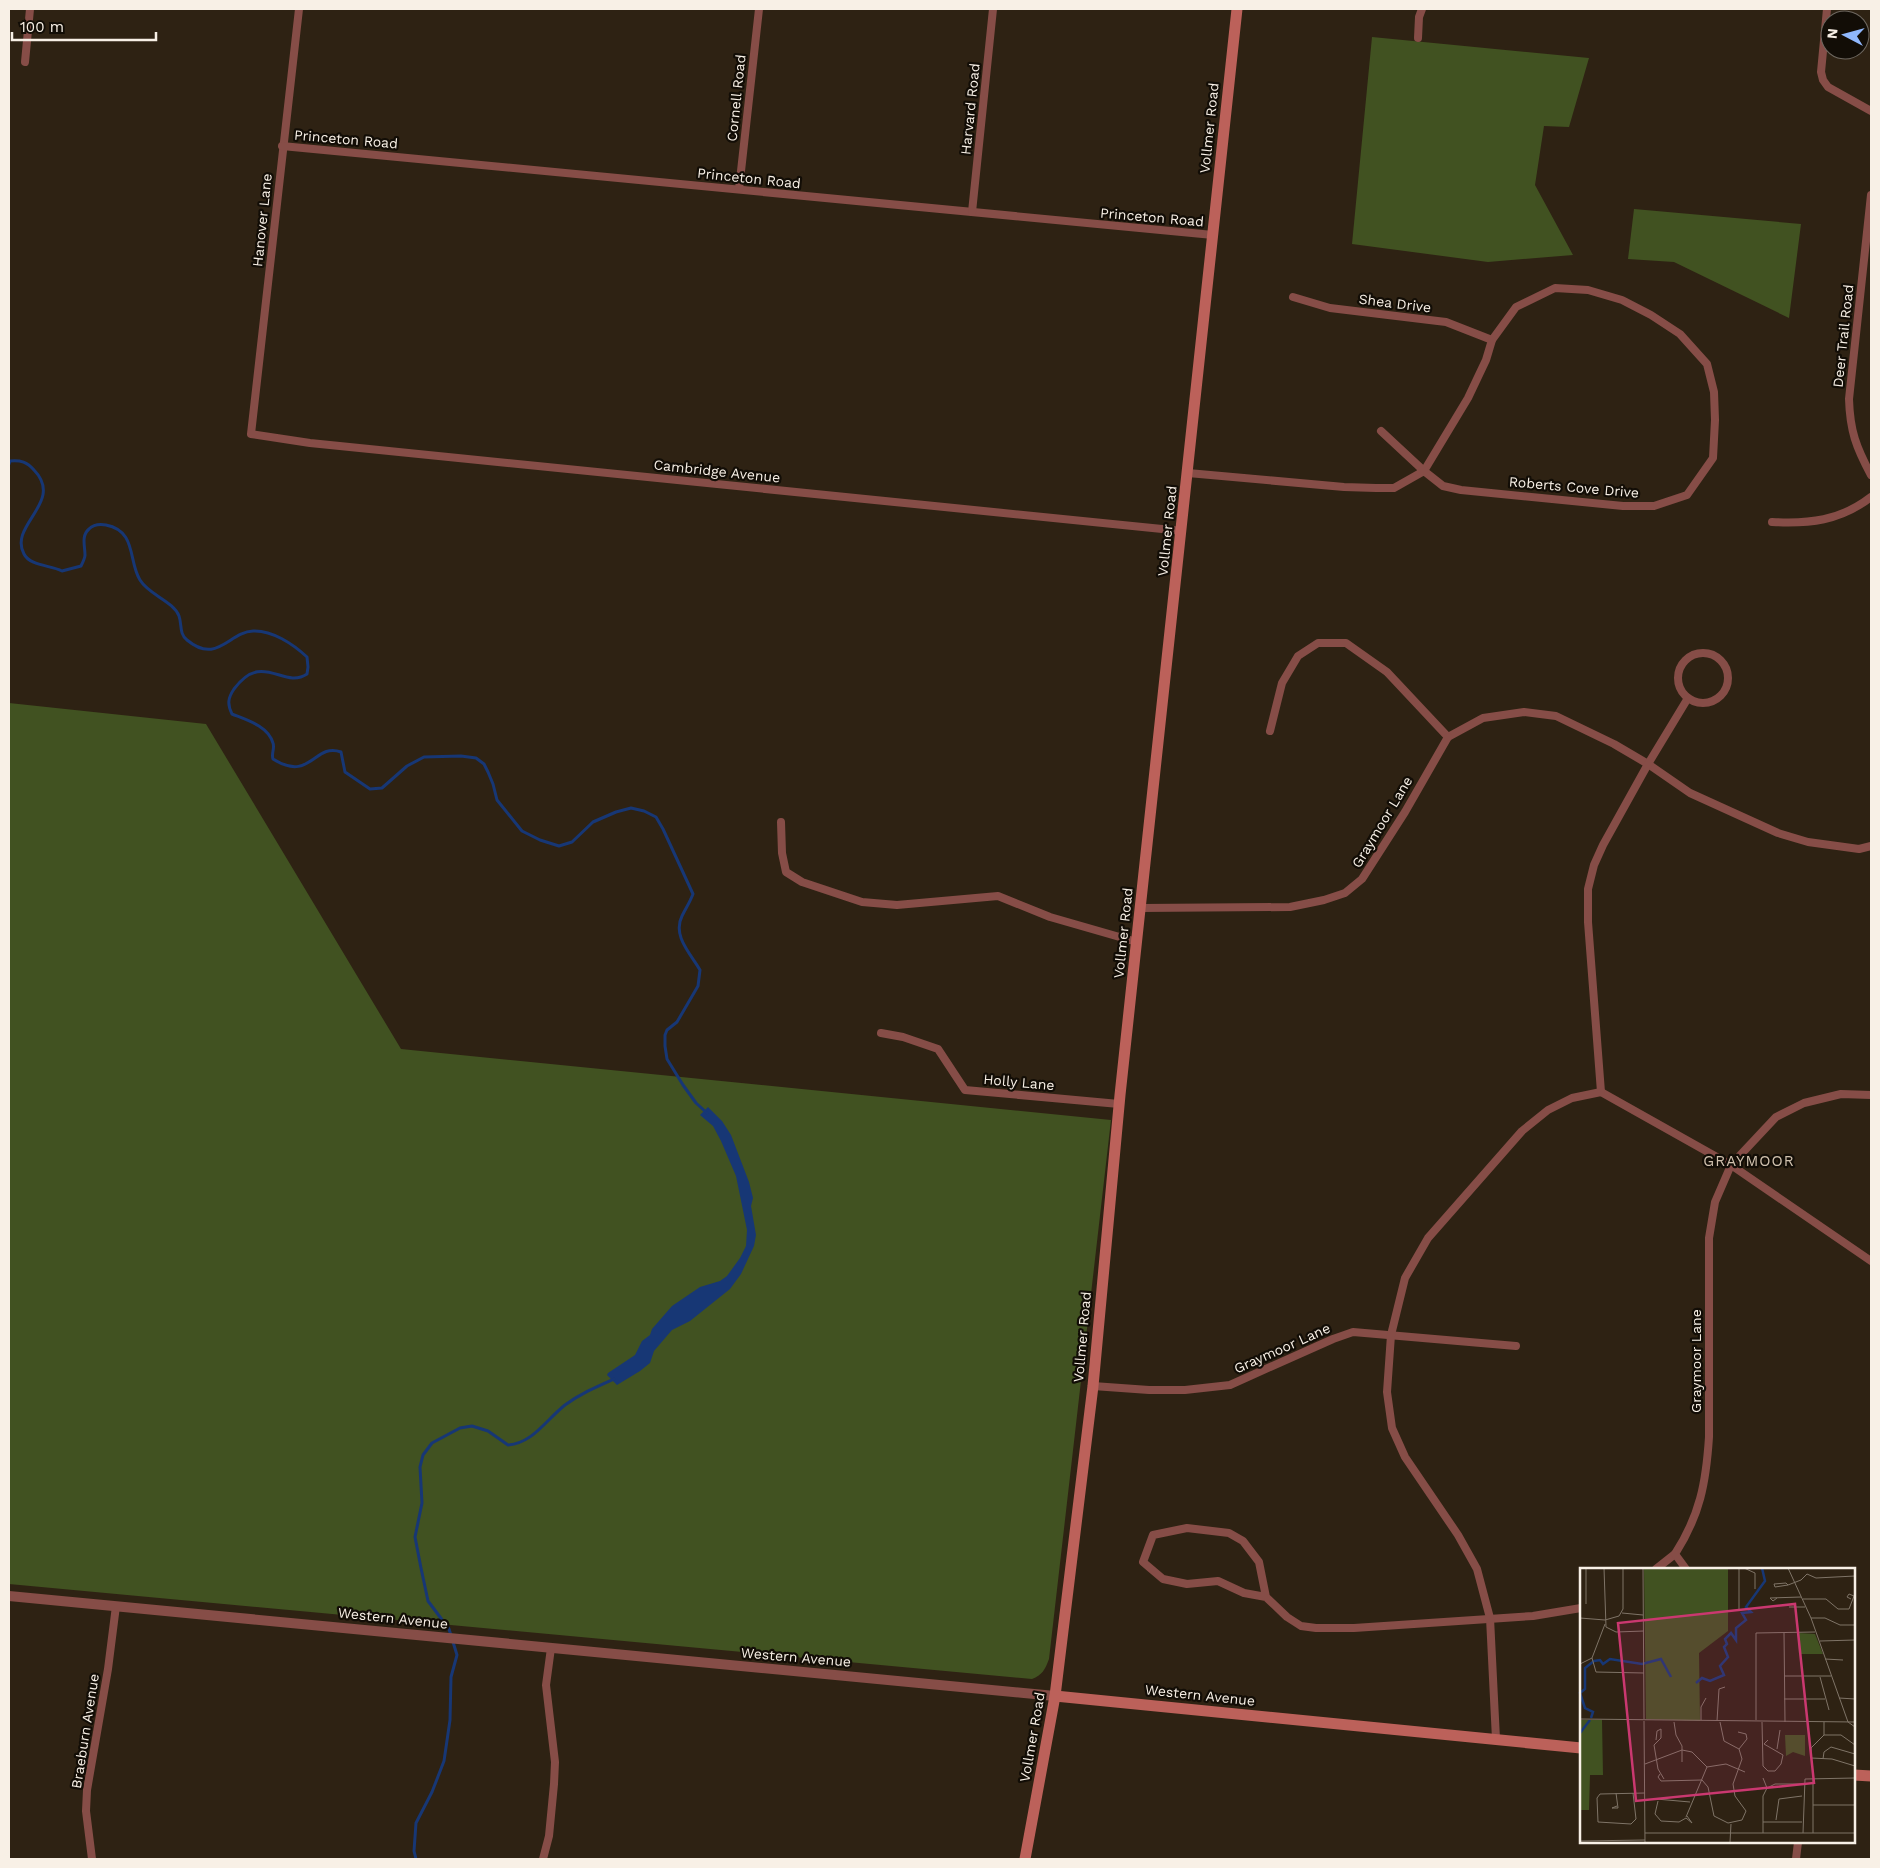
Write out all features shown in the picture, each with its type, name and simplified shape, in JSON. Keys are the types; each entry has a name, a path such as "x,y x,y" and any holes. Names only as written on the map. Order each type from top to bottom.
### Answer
{"main road":[{"name":"Vollmer Road","path":"1024,1859 1055,1696 1093,1386 1120,1104 1237,9"},
{"name":"Western Avenue","path":"1055,1696 1580,1748"},
{"path":"1855,1774 1871,1776"}],"street":[{"path":"25,62 30,9"},
{"name":"Hanover Lane","path":"251,434 282,146 299,9"},
{"name":"Cornell Road","path":"739,190 759,9"},
{"name":"Harvard Road","path":"972,212 994,9"},
{"path":"1418,38 1419,16 1422,9"},
{"path":"1827,9 1821,72 1823,80 1828,87 1871,111"},
{"name":"Princeton Road","path":"282,146 1213,235"},
{"name":"Deer Trail Road","path":"1871,195 1849,399 1855,443 1871,475"},
{"name":"Roberts Cove Drive","path":"1188,473 1344,488 1394,488 1424,471 1468,398 1486,360 1492,340 1516,307 1555,288 1588,290 1622,300 1652,315 1680,334 1707,364 1714,392 1713,458 1687,495 1654,506 1623,506 1461,490 1443,486 1424,471"},
{"name":"Shea Drive","path":"1293,298 1330,308 1446,322 1492,340"},
{"path":"1381,431 1424,471"},
{"name":"Cambridge Avenue","path":"251,434 301,442 1182,531"},
{"path":"1772,522 1801,523 1826,519 1844,514 1871,497"},
{"path":"1270,731 1282,683 1298,656 1318,643 1346,643 1387,672 1448,737 1483,718 1524,712 1556,716 1648,764 1690,793 1778,833 1808,842 1842,847 1859,849 1871,846"},
{"path":"1701,653 1710,653 1718,657 1723,662 1729,677 1728,685 1724,692 1711,702 1696,702 1688,698 1682,692 1678,676 1686,660 1692,655 1701,653"},
{"path":"1601,1092 1588,922 1588,889 1594,865 1603,845 1648,764 1688,698"},
{"name":"Graymoor Lane","path":"1141,908 1290,907 1324,900 1345,893 1362,879 1405,812 1448,737"},
{"path":"781,822 782,853 786,872 802,882 862,902 898,906 998,896 1050,917 1137,942"},
{"name":"Holly Lane","path":"881,1033 903,1037 938,1048 965,1090 1120,1104"},
{"path":"1496,1740 1490,1618 1477,1569 1458,1535 1405,1456 1392,1428 1387,1392 1391,1335 1405,1278 1428,1238 1522,1131 1548,1110 1572,1098 1601,1092 1731,1165 1871,1260"},
{"name":"Graymoor Lane","path":"1657,1568 1675,1554 1684,1541 1700,1501 1707,1466 1709,1437 1709,1238 1715,1202 1731,1165 1776,1117 1804,1103 1841,1094 1871,1095"},
{"name":"Graymoor Lane","path":"1093,1386 1176,1390 1230,1385 1353,1332 1516,1346"},
{"path":"1266,1597 1244,1593 1218,1582 1187,1584 1164,1579 1143,1562 1153,1535 1186,1528 1229,1533 1243,1541 1259,1562 1266,1597 1287,1618 1300,1626 1354,1628 1533,1616 1580,1608"},
{"path":"1675,1554 1685,1568"},
{"name":"Western Avenue","path":"9,1596 1055,1696"},
{"name":"Braeburn Avenue","path":"92,1859 86,1811 116,1606"},
{"path":"543,1859 549,1836 555,1762 546,1685 550,1648"},
{"path":"1796,1859 1798,1843"}],"green space":[{"path":"1372,37 1589,58 1569,127 1544,126 1535,185 1573,255 1488,262 1352,244"},
{"path":"1634,209 1801,224 1789,318 1674,262 1628,259"},
{"path":"9,703 206,724 401,1049 1111,1120 1049,1659 1041,1674 1032,1679 9,1584"}],"water":[{"path":"708,1107 722,1121 731,1135 749,1182 753,1198 751,1206 756,1235 754,1246 741,1274 730,1289 690,1321 672,1330 654,1351 650,1363 617,1385 607,1375 608,1373 635,1355 642,1341 650,1335 652,1329 672,1306 700,1287 720,1281 727,1276 746,1246 747,1230 736,1176 713,1126 700,1115"}],"waterway":[{"path":"9,464 10,461 26,463 34,470 42,482 43,493 40,503 23,533 21,543 24,554 31,561 62,571 81,566 85,556 84,538 89,529 101,525 116,528 123,533 127,540 140,580 149,590 172,606 179,616 184,638 197,647 215,648 237,636 260,631 275,635 307,657 307,674 298,678 290,678 264,671 254,672 244,678 229,698 229,707 232,714 256,724 267,732 273,745 273,759 296,767 304,765 324,752 332,750 341,752 345,772 370,789 382,788 407,766 424,757 461,756 476,758 484,764 493,784 497,800 522,831 540,840 559,846 572,842 593,822 616,812 631,808 644,811 656,817 693,894 682,916 679,931 684,944 700,970 698,986 677,1022 667,1030 665,1035 667,1059 696,1103 707,1113"},
{"path":"416,1859 414,1851 416,1823 432,1792 444,1761 450,1720 451,1677 457,1655 449,1629 428,1601 415,1537 422,1503 420,1467 423,1455 432,1443 460,1428 472,1426 488,1431 508,1445 525,1440 539,1430 565,1405 588,1391 614,1379"}],"district":[{"name":"GRAYMOOR","path":"1749,1161"}]}
